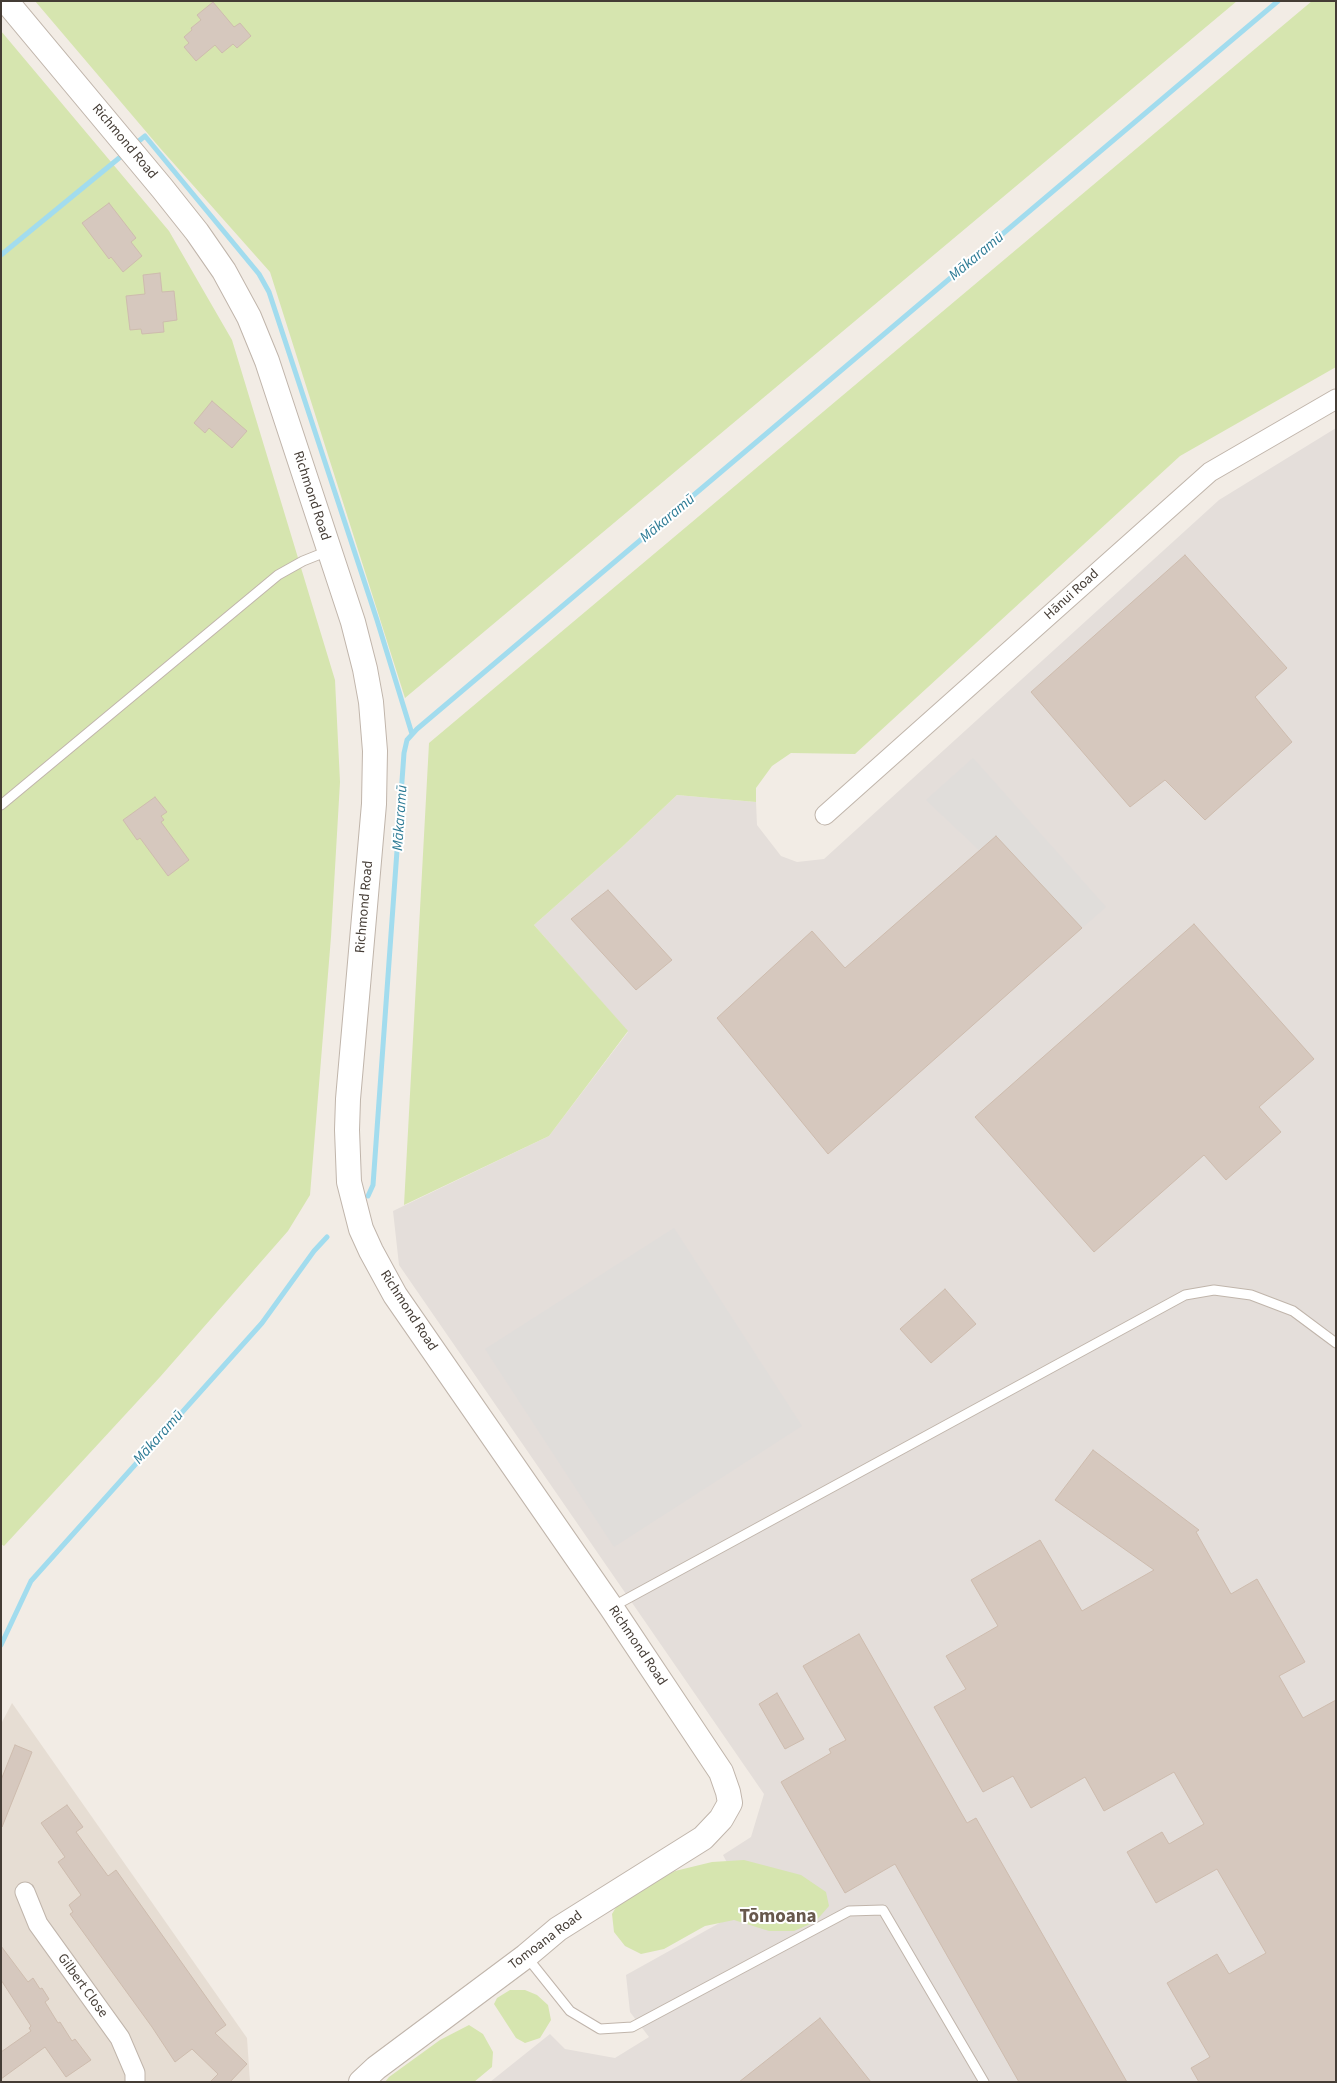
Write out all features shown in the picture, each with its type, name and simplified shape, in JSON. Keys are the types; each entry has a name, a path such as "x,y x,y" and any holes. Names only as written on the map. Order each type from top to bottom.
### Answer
{"street":[{"name":"Richmond Road","path":"6,1 162,188 224,271 249,317 267,361 353,622 371,702 375,751 374,804 348,1099 349,1182 354,1206 371,1251 395,1296 611,1607 721,1772 730,1803"},
{"name":"Hānui Road","path":"825,815 1210,472 1336,398"},
{"name":"Tomoana Road","path":"361,2082 376,2068 526,1956 558,1929 703,1838 721,1819 730,1803"},
{"name":"Gilbert Close","path":"25,1892 38,1924 120,2038 135,2073 135,2082"}],"lane":[{"path":"2,804 278,575 303,561 329,551"},
{"path":"611,1607 1185,1296 1214,1290 1251,1296 1293,1311 1336,1343"},
{"path":"526,1956 570,2011 600,2029 632,2027 849,1911 883,1910 984,2082"}],"shaded area":[{"path":"1336,428 1336,2082 490,2082 550,2034 565,2049 615,2058 649,2037 630,2012 626,1975 750,1906 723,1855 751,1837 764,1794 399,1265 393,1211 549,1136 628,1032 534,925 677,795 756,802 757,825 781,856 797,862 824,859 1219,500"},
{"path":"973,758 1106,907 1082,928 996,836 979,850 926,800"},
{"path":"674,1228 802,1426 614,1547 485,1349"},
{"path":"12,1703 247,2038 250,2082 1,2082 1,1724"}],"green space":[{"path":"35,1 1237,1 405,698 270,272 160,148"},
{"path":"1312,1 1336,1 1336,367 1180,456 855,754 791,753 772,766 756,788 756,802 677,795 534,925 628,1031 549,1136 404,1205 429,743"},
{"path":"1,31 169,231 232,340 335,680 340,782 331,937 310,1195 288,1231 160,1377 4,1546 1,1544"},
{"path":"744,1860 801,1875 826,1892 829,1906 815,1922 794,1931 769,1931 734,1920 705,1926 664,1949 641,1954 625,1946 614,1932 612,1914 621,1899 675,1871 712,1862"},
{"path":"510,1990 525,1990 537,1995 548,2005 551,2020 540,2038 525,2043 516,2038 494,2004 497,1998"},
{"path":"469,2025 483,2034 493,2052 492,2067 474,2082 385,2082 389,2077 440,2040"}],"building":[{"path":"213,2 234,27 240,23 251,36 237,48 233,44 222,53 215,45 196,61 184,47 189,43 184,37 201,20 197,15"},
{"path":"109,203 136,238 131,242 142,256 123,272 111,257 109,259 82,223"},
{"path":"160,273 162,292 174,291 177,320 163,322 164,332 142,334 141,329 130,330 126,296 145,294 143,275"},
{"path":"212,401 247,431 232,448 209,428 205,433 194,423"},
{"path":"1185,555 1287,668 1255,697 1292,742 1205,820 1165,780 1130,807 1031,692"},
{"path":"155,797 167,812 161,816 164,820 161,822 189,860 168,876 140,838 137,840 123,820"},
{"path":"996,836 1082,928 828,1154 717,1018 812,931 845,968"},
{"path":"608,890 672,960 636,990 571,919"},
{"path":"1194,924 1314,1059 1259,1107 1281,1132 1226,1180 1204,1155 1094,1252 975,1117"},
{"path":"945,1289 976,1324 931,1363 900,1329"},
{"path":"1093,1450 1199,1530 1196,1532 1231,1594 1257,1579 1305,1662 1279,1676 1303,1718 1336,1700 1336,2082 1199,2082 1191,2068 1210,2057 1167,1983 1217,1954 1229,1974 1266,1953 1217,1869 1156,1903 1127,1852 1162,1832 1169,1844 1204,1824 1174,1772 1104,1811 1085,1777 1031,1808 1013,1776 983,1792 934,1707 966,1689 946,1656 998,1626 971,1580 1040,1540 1082,1611 1154,1570 1055,1500"},
{"path":"859,1634 967,1823 976,1818 1127,2082 1019,2082 895,1864 845,1893 781,1782 831,1753 829,1749 846,1740 803,1666"},
{"path":"777,1693 804,1739 785,1749 759,1704"},
{"path":"15,1745 32,1752 2,1827 1,1780"},
{"path":"67,1805 83,1827 76,1832 108,1876 116,1870 226,2025 215,2033 247,2064 230,2082 210,2082 218,2074 192,2049 175,2062 70,1914 73,1912 69,1905 81,1895 58,1862 65,1857 41,1823"},
{"path":"1,1946 28,1982 33,1978 40,1989 42,1988 49,1999 45,2002 58,2023 60,2022 72,2041 75,2039 91,2060 66,2077 45,2047 1,2079 1,2052 31,2031 29,2028 31,2026 1,1980"},
{"path":"820,2018 871,2082 739,2082"}],"waterway":[{"name":"Mākaramū","path":"368,1196 373,1185 404,753 407,740 417,729 1278,1"},
{"path":"134,145 145,136 259,274 269,292 377,620 412,734"},
{"path":"1,255 124,154"},
{"name":"Mākaramū","path":"1,1645 31,1581 262,1323 314,1251 327,1237"}],"district":[{"name":"Tōmoana","path":"778,1918"}]}
